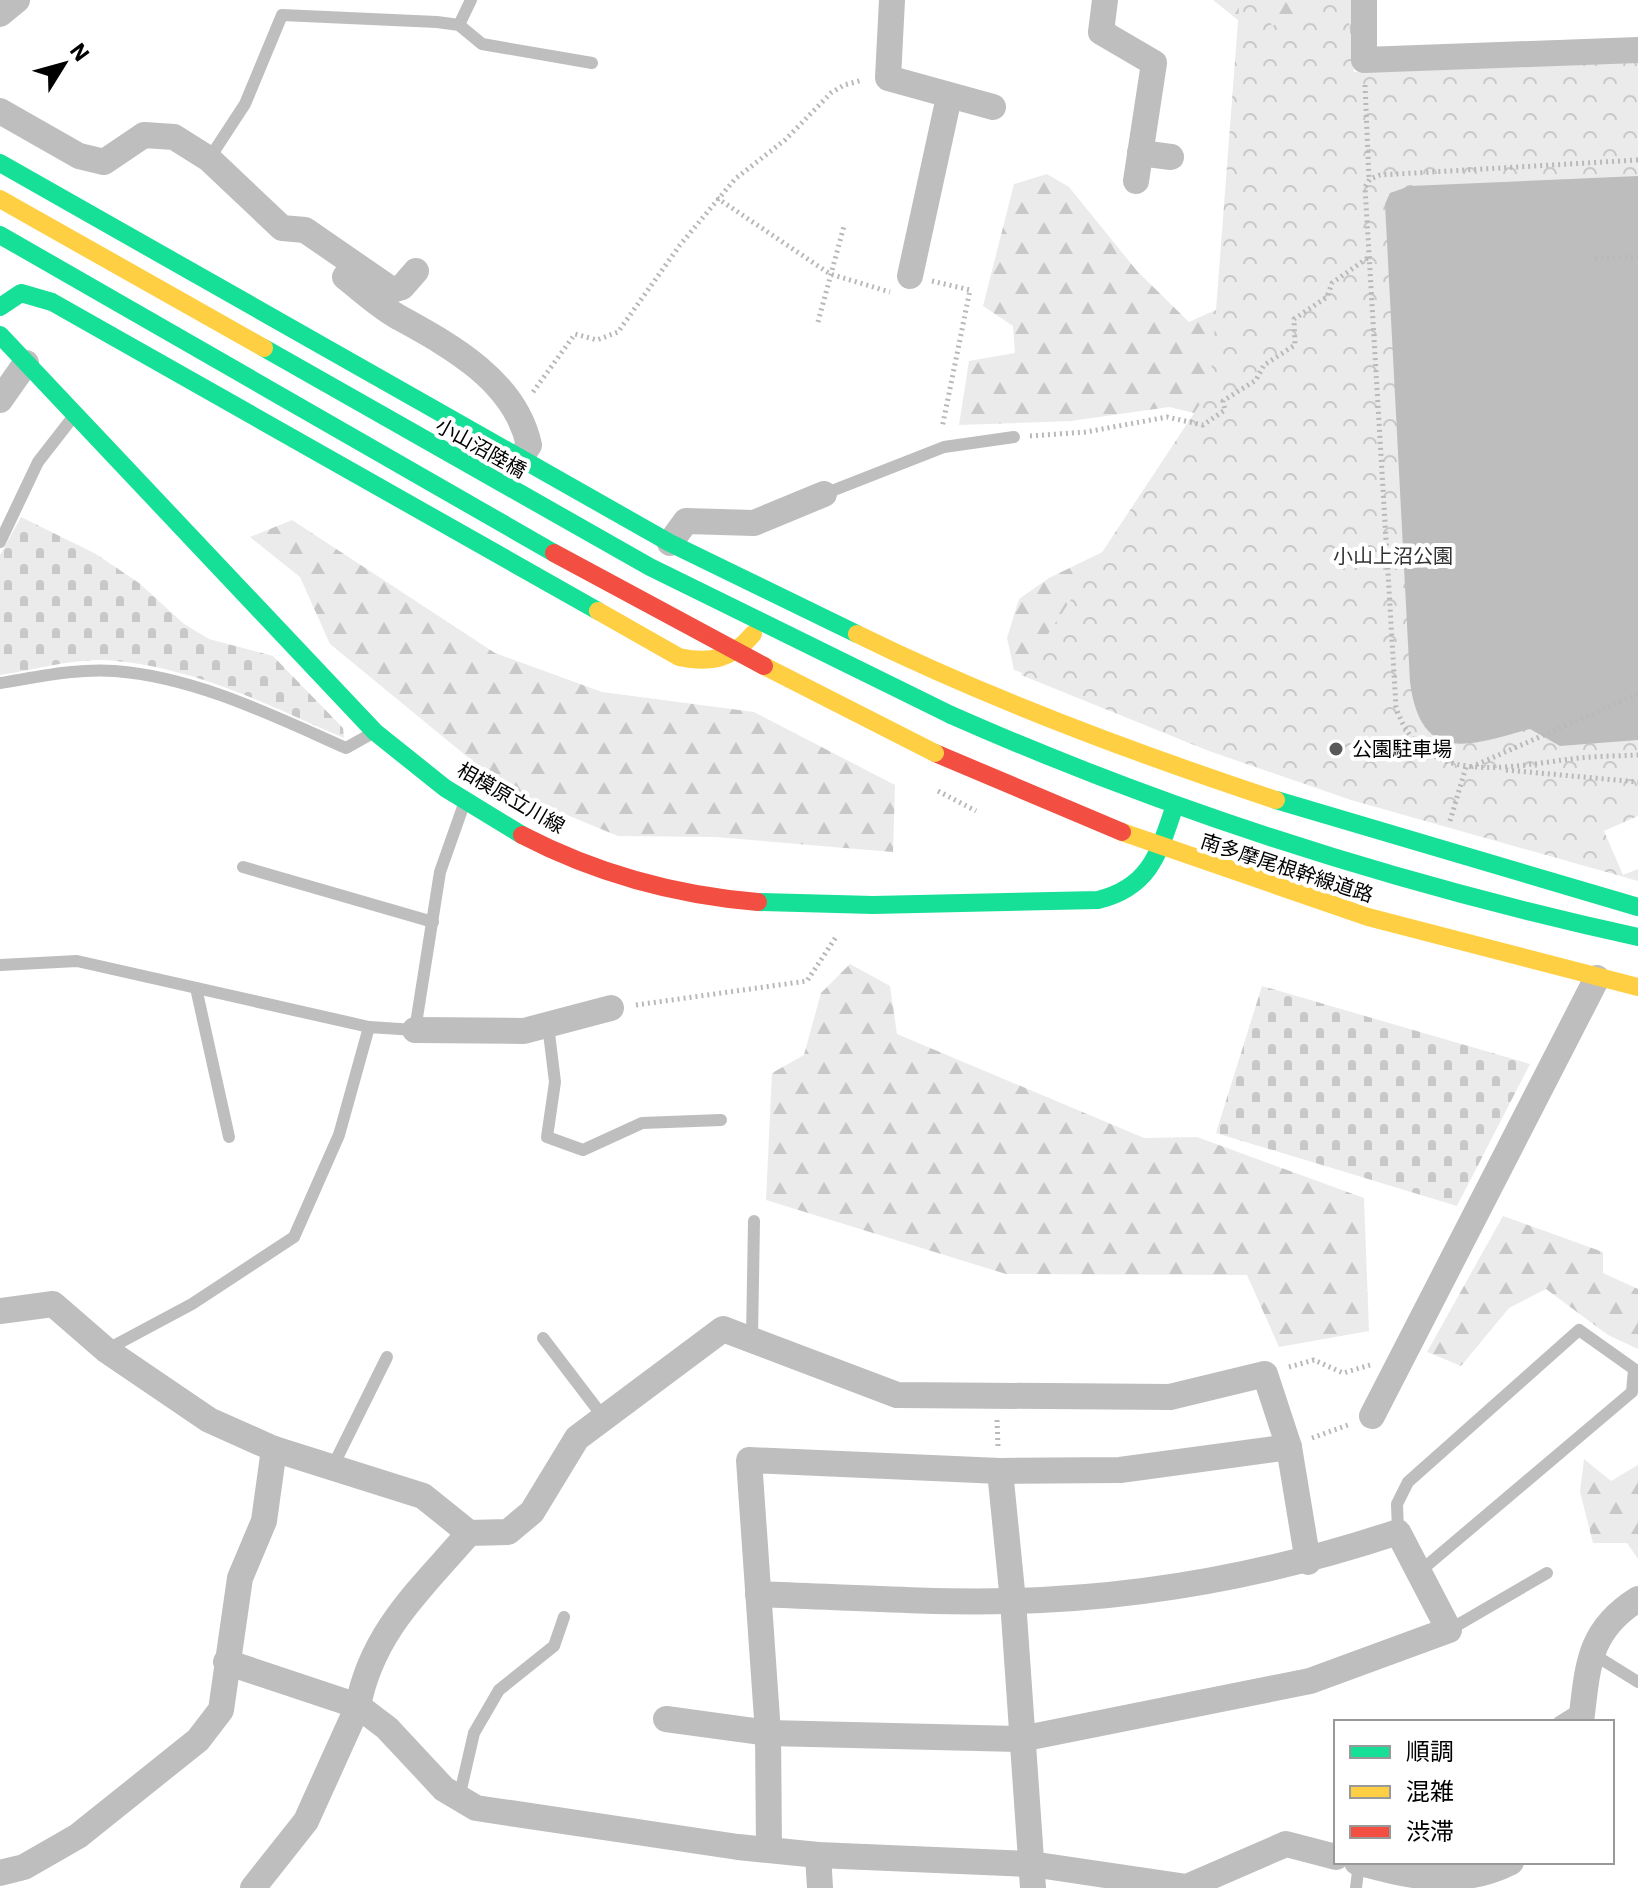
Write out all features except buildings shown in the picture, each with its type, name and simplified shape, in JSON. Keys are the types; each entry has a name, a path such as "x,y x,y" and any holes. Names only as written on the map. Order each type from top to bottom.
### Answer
{"main road":[{"path":"0,163 670,543 748,584 864,638 1141,754 1342,822 1638,907"},
{"name":"小山沼陸橋","path":"0,199 650,567 951,715"},
{"name":"南多摩尾根幹線道路","path":"0,235 536,543 706,636 935,753 1049,807 1158,850 1373,918 1638,987"},
{"path":"0,307 21,293 40,295 679,657 702,664 719,661 741,649 753,635 759,612 756,597 748,584"},
{"name":"相模原立川線","path":"0,335 375,732 427,775 466,800 580,860 663,888 744,901 857,906 1091,901 1112,897 1133,886 1158,850 1175,805"},
{"path":"281,433 328,350"},
{"name":"南多摩尾根幹線道路","path":"951,715 1069,767 1346,862 1638,937"}],"street":[{"path":"0,14 17,0"},
{"path":"892,0 888,78 993,107"},
{"path":"1105,0 1101,32 1154,63 1136,181"},
{"path":"1364,0 1364,60 1638,50"},
{"path":"900,284 949,97"},
{"path":"0,111 79,156 104,162 144,135 174,137 209,159 282,228 398,317 432,333 468,357 515,413 529,445 520,459"},
{"path":"1140,153 1171,157"},
{"path":"282,228 305,230 392,290 402,287 416,271"},
{"path":"0,400 26,363"},
{"path":"670,543 686,521 754,523 824,494"},
{"path":"1372,1416 1597,978"},
{"path":"415,1030 524,1031 611,1008"},
{"path":"0,1311 53,1304 106,1350 209,1420 274,1449 423,1496 469,1533 508,1532 532,1512 577,1438 723,1329 897,1395 1170,1397 1265,1374 1289,1447 1308,1562"},
{"path":"769,1848 768,1733 749,1460 1000,1471 1120,1470 1289,1447"},
{"path":"2,1878 78,1836 198,1740 221,1710 240,1578 264,1521 274,1449"},
{"path":"1000,1471 1013,1601 1032,1876"},
{"path":"666,1719 768,1733 1021,1739 1310,1681 1449,1630 1398,1532 1308,1562 1161,1588 1013,1601 758,1594"},
{"path":"253,1888 306,1821 358,1706 361,1686 389,1624 469,1533"},
{"path":"1582,1714 1590,1652 1615,1614 1638,1599"},
{"path":"226,1662 358,1706 387,1728 444,1789 476,1808 738,1847 1187,1888 1286,1844 1334,1850"},
{"path":"818,1855 820,1888"},
{"path":"1365,1864 1416,1879 1454,1882 1488,1877 1508,1864"}],"lane":[{"path":"459,25 471,0"},
{"path":"209,159 245,104 282,15 459,25 482,44 592,63"},
{"path":"0,542 38,462 75,414"},
{"path":"824,494 944,447 1014,437"},
{"path":"0,683 88,670 116,671 157,677 252,706 346,748 375,732"},
{"path":"0,965 77,961 369,1027 415,1030 440,872 466,800"},
{"path":"243,867 433,922"},
{"path":"196,988 229,1137"},
{"path":"548,1025 555,1082 547,1137 583,1150 642,1123 721,1120"},
{"path":"106,1350 192,1304 294,1237 339,1135 369,1027"},
{"path":"752,1338 754,1221"},
{"path":"1398,1532 1397,1504 1408,1482 1579,1330 1634,1369 1632,1392 1418,1573"},
{"path":"543,1338 604,1418"},
{"path":"332,1468 387,1357"},
{"path":"1449,1630 1547,1573"},
{"path":"459,1798 474,1733 499,1690 554,1646 564,1617"},
{"path":"1590,1652 1638,1682"},
{"path":"1356,1888 1358,1864"}],"path":[{"path":"1364,60 1370,179 1365,187 1396,707 1406,728 1429,751 1455,766 1638,782"},
{"path":"515,413 575,334 597,340 618,332 717,198 735,179 785,140 831,93 857,80 888,78"},
{"path":"1370,179 1380,175 1638,160"},
{"path":"717,198 830,274 900,284"},
{"path":"818,322 844,226"},
{"path":"1014,437 1086,432 1167,417 1203,425 1225,410 1223,401 1256,380 1264,365 1295,345 1294,319 1327,297 1332,283 1369,256"},
{"path":"1595,259 1638,257"},
{"path":"941,283 970,290 942,428"},
{"path":"1446,834 1468,768 1638,694"},
{"path":"1497,769 1638,755"},
{"path":"947,798 976,811"},
{"path":"611,1008 807,981 857,906"},
{"path":"1265,1374 1314,1360 1343,1373 1404,1355"},
{"path":"996,1395 1000,1471"},
{"path":"1289,1447 1372,1416"}],"green space":[{"path":"1213,0 1351,0 1352,83 1222,743 1014,670 1007,638 1019,599 1049,578 1121,543 1207,416 1169,407 1071,421 959,425 969,361 1015,353 1013,326 983,306 1014,184 1047,174 1069,187 1137,271 1189,322 1222,307 1243,24"},
{"name":"小山上沼公園","path":"1227,0 1261,0 1272,26 1319,7 1317,0 1347,0 1354,72 1638,62 1638,816 1604,831 1623,875 1638,869 1638,881 1351,800 1209,751 1021,675 1210,389 1239,8"},
{"path":"21,517 96,554 139,583 184,624 209,639 273,656 343,728 344,738 227,688 136,663 78,661 0,675 0,555"},
{"path":"292,520 495,653 602,692 754,712 895,785 893,852 716,837 618,836 509,791 330,644 300,577 250,537"},
{"path":"850,964 890,986 897,1034 1144,1138 1197,1137 1364,1198 1369,1331 1279,1347 1247,1275 1006,1274 766,1200 772,1073 804,1055 821,993"},
{"path":"1262,986 1530,1064 1457,1206 1216,1133"},
{"path":"1503,1216 1603,1252 1603,1273 1638,1289 1638,1349 1608,1335 1546,1289 1509,1308 1461,1366 1427,1352"},
{"path":"1584,1459 1611,1481 1638,1465 1638,1559 1627,1543 1593,1543 1580,1492"}],"shaded area":[{"path":"1638,176 1638,740 1560,746 1530,729 1469,743 1452,743 1437,738 1425,727 1416,709 1410,682 1385,204 1390,193 1410,186"}],"traffic: fast":[{"path":"0,163 670,543 857,634"},
{"path":"0,235 554,553"},
{"path":"0,307 21,293 52,302 598,611"},
{"path":"0,335 375,732 445,788 522,835"},
{"path":"264,348 650,567 951,715"},
{"path":"951,715 1119,784 1289,843 1462,894 1638,937"},
{"path":"1276,800 1638,907"},
{"path":"758,902 873,905 1098,900 1116,894 1141,877 1158,852 1175,805"}],"traffic: slow":[{"path":"0,199 264,348"},
{"path":"598,611 679,657 690,659 720,658 737,649 753,634"},
{"path":"857,634 959,681 1064,724 1276,800"},
{"path":"764,666 935,753"},
{"path":"1122,832 1368,917 1638,987"}],"traffic: jam":[{"path":"554,553 764,666"},
{"path":"935,753 1122,832"},
{"path":"522,835 579,861 637,880 696,894 758,902"}],"place":[{"name":"公園駐車場","path":"1336,749"}]}
